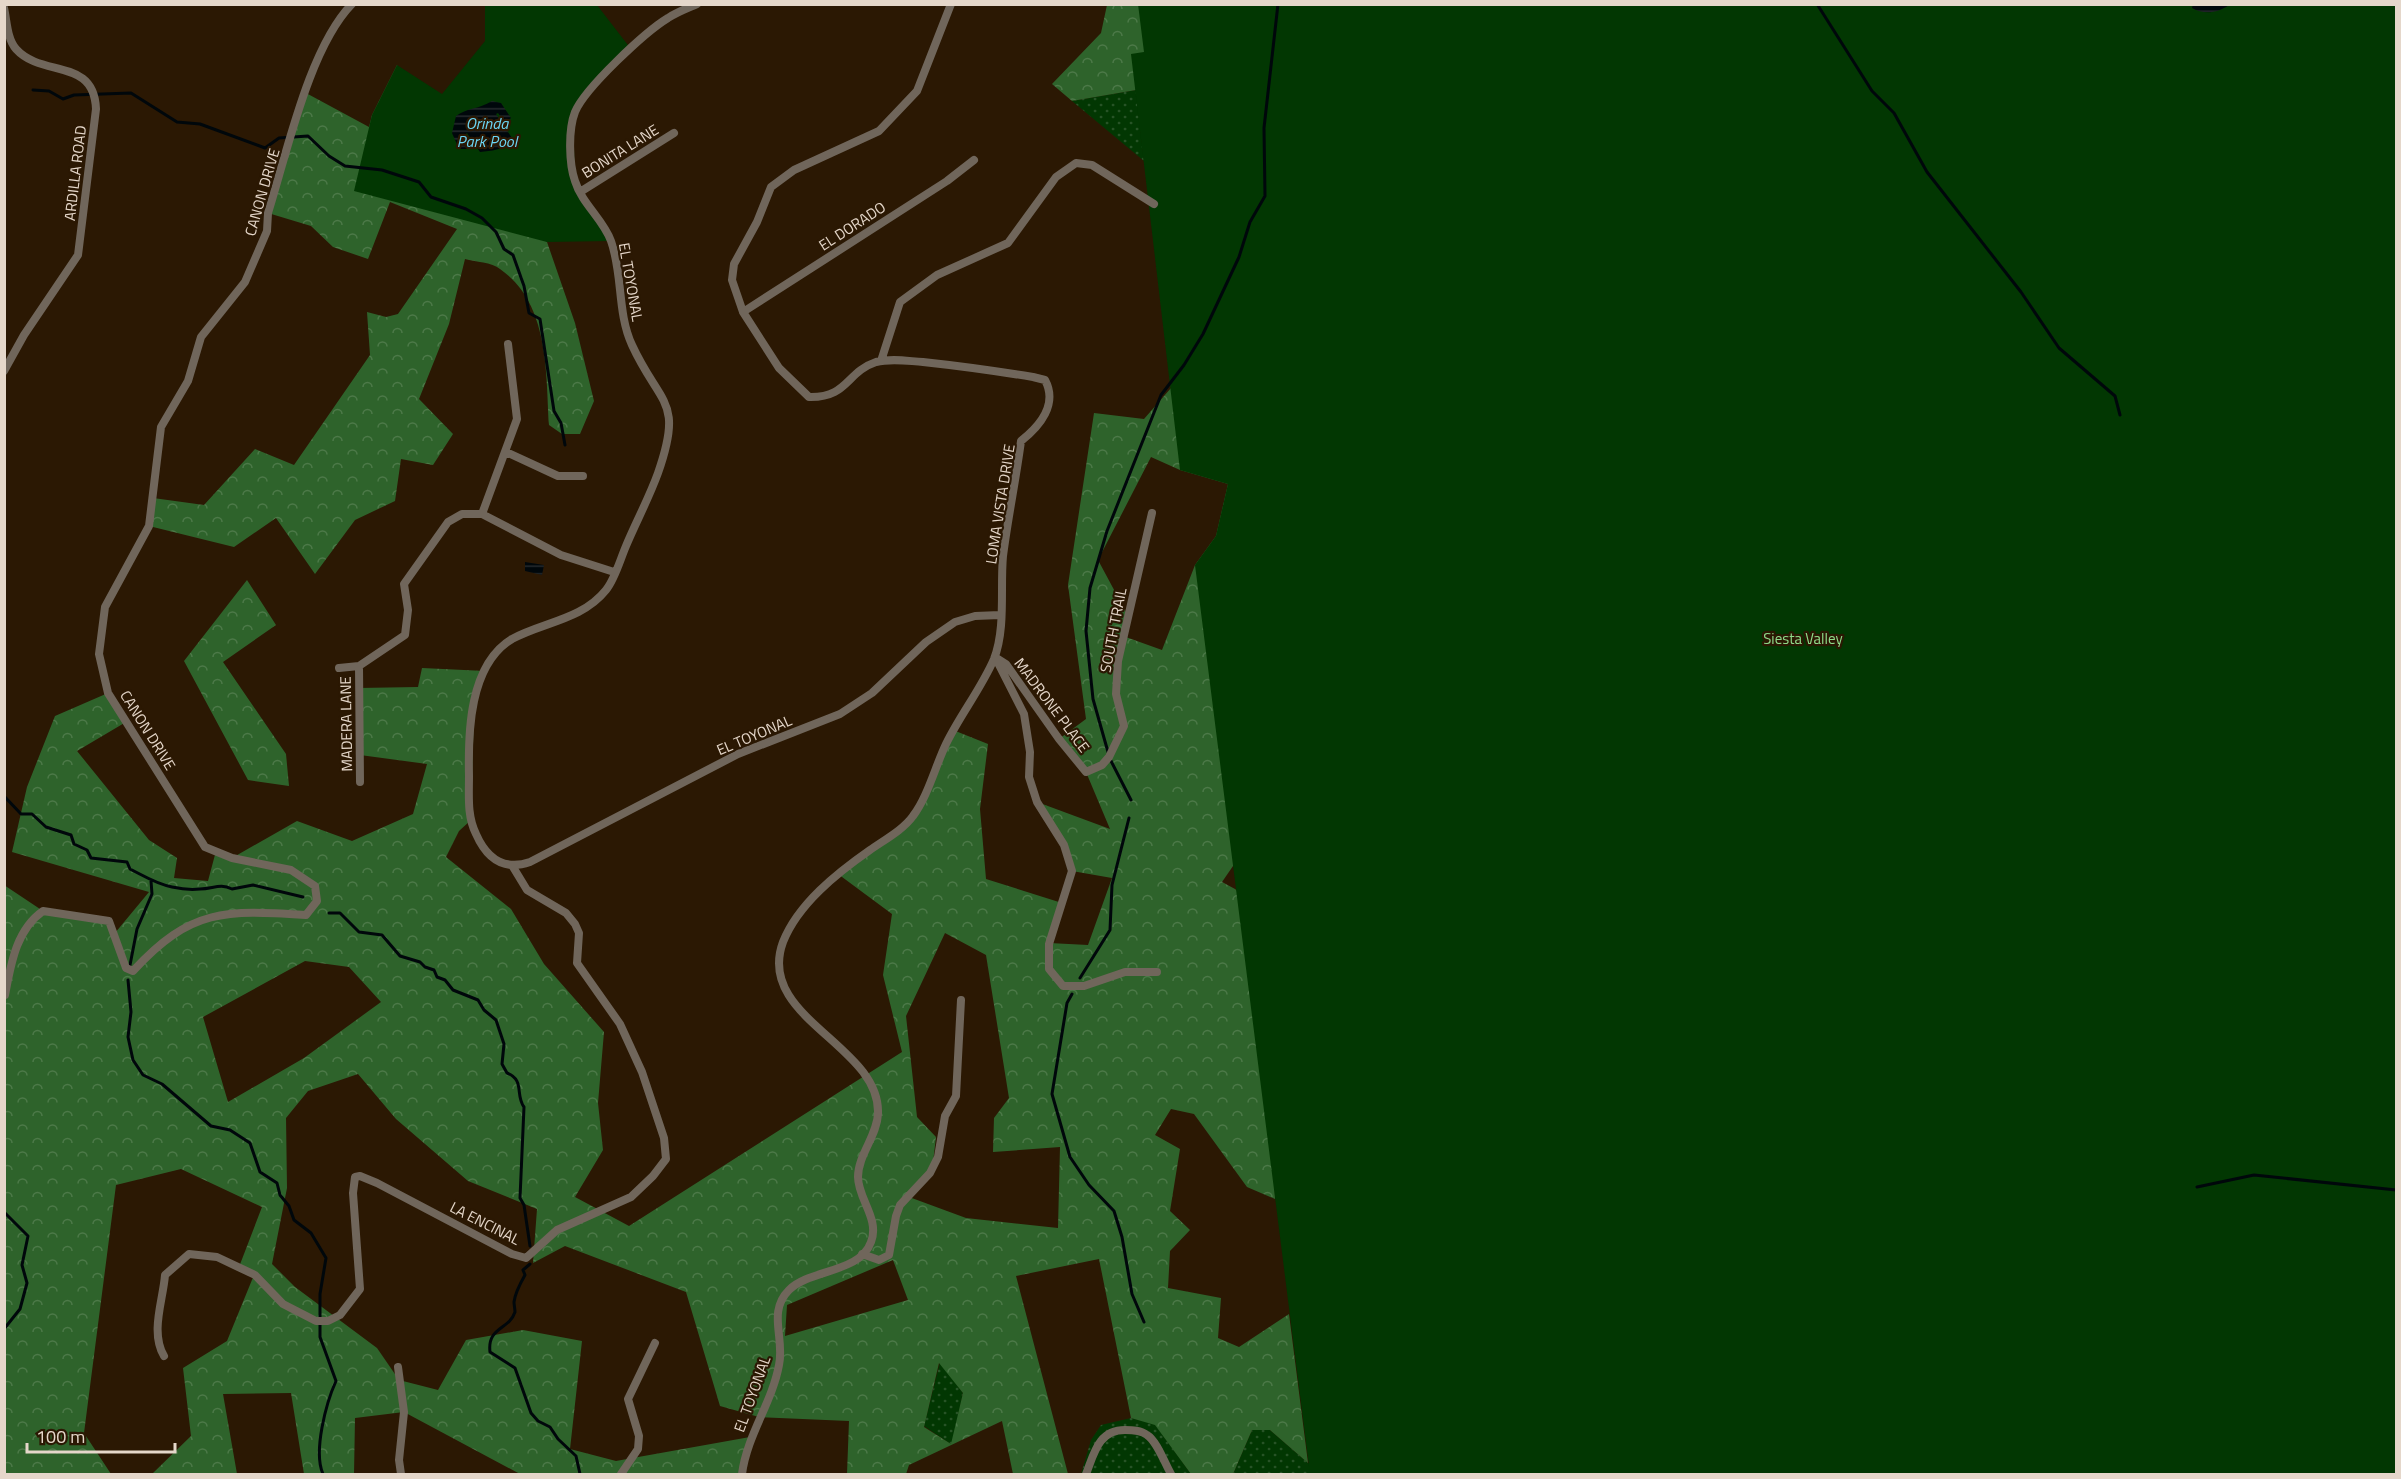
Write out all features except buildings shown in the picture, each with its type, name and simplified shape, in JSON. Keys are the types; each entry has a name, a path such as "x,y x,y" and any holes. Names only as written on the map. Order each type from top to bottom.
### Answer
{"street":[{"name":"CANON DRIVE","path":"4,995 11,963 24,930 43,910 109,921 126,969 133,972 155,948 189,924 225,914 306,915 317,901 315,886 291,870 232,858 205,847 108,693 99,654 105,607 149,526 161,427 188,381 201,337 245,282 267,231 268,213 306,93 337,19 352,4"},
{"name":"EL TOYONAL","path":"697,4 669,17 653,28 581,101 573,117 572,145 575,180 611,241 626,330 633,348 661,393 670,418 668,443 657,477 606,591 580,612 511,640 496,653 481,682 468,737 471,820 487,851 498,861 513,867 553,852 738,754 840,714 873,693 926,642 955,622 975,616 1000,615"},
{"path":"951,4 917,91 879,131 794,170 771,187 757,222 734,264 732,280 743,312 779,368 809,397 825,398 835,394 864,369 881,361 900,302 937,275 1008,243 1056,177 1076,163 1101,169 1154,204"},
{"name":"ARDILLA ROAD","path":"4,8 8,31 16,50 32,60 80,76 96,95 78,255 24,335 4,371"},
{"name":"BONITA LANE","path":"580,192 674,133"},
{"name":"EL DORADO","path":"743,312 947,181 974,160"},
{"path":"482,514 517,419 508,344"},
{"name":"LOMA VISTA DRIVE","path":"881,361 894,359 982,368 1045,380 1050,389 1047,411 1037,428 1022,441 1003,557 1000,615"},
{"path":"506,452 558,476 583,476"},
{"name":"SOUTH TRAIL","path":"1086,772 1102,765 1109,757 1124,726 1116,694 1118,661 1152,513"},
{"path":"339,668 359,666 405,635 408,610 404,584 448,522 462,514 482,514 561,555 614,572"},
{"path":"961,1000 956,1096 945,1116 938,1157 930,1173 900,1205 889,1255 879,1260 862,1254 871,1242 873,1231 858,1176 878,1114 872,1084 856,1063 819,1031 793,1000 781,973 780,953 792,925 830,880 914,814 953,730 995,657 1000,615"},
{"path":"995,657 1024,714 1030,752 1029,777 1036,802 1064,845 1072,871 1049,944 1050,969 1063,986 1083,986 1125,972 1157,972"},
{"name":"MADRONE PLACE","path":"995,657 1006,664 1059,739 1086,772"},
{"name":"MADERA LANE","path":"359,666 360,782"},
{"name":"LA ENCINAL","path":"164,1356 159,1347 156,1329 165,1275 189,1254 217,1257 255,1275 283,1304 316,1321 328,1321 340,1315 360,1289 353,1193 355,1177 360,1176 377,1182 512,1254 526,1258 557,1230 631,1197 653,1176 666,1159 664,1138 642,1072 620,1024 577,963 579,933 575,924 566,913 527,890 513,867"},
{"name":"EL TOYONAL","path":"742,1474 750,1437 779,1367 781,1339 776,1315 781,1300 794,1286 862,1254"},
{"path":"621,1474 638,1449 639,1436 628,1399 655,1343"},
{"path":"398,1367 404,1412 399,1460 401,1474"},
{"path":"1086,1474 1098,1443 1105,1434 1134,1430 1149,1435 1171,1474"}],"green space":[{"name":"Siesta Valley","path":"1138,4 2396,5 2396,1474 1310,1474 1195,565 1216,536 1228,484 1180,470 1131,54 1144,52"},
{"path":"485,5 597,5 631,49 593,86 573,117 575,180 611,241 547,242 354,191 372,115 397,65 442,94 485,41"},
{"path":"1107,5 2396,5 1233,866 1222,882 1235,889 1269,917 1275,1199 1247,1187 1194,1114 1171,1109 1155,1135 1180,1149 1170,1211 1190,1230 1170,1251 1168,1288 1221,1298 1218,1338 1239,1347 1289,1314 1308,1463 1270,1430 1252,1430 1233,1474 1191,1474 1155,1425 1131,1418 1099,1259 1016,1276 1068,1474 1013,1474 1002,1421 909,1465 906,1474 847,1474 849,1421 759,1417 720,1406 686,1292 565,1246 533,1263 537,1209 468,1181 396,1119 358,1074 308,1091 286,1118 287,1188 272,1264 295,1287 377,1348 399,1380 438,1390 466,1340 523,1330 582,1341 570,1449 616,1461 750,1437 742,1474 520,1474 404,1412 355,1418 354,1474 304,1474 291,1393 223,1394 237,1474 152,1474 191,1436 183,1368 227,1341 254,1275 239,1267 262,1207 181,1169 116,1185 84,1433 111,1474 5,1474 4,885 43,911 109,921 115,933 149,892 12,852 27,787 55,716 108,693 126,722 77,751 149,840 177,858 174,878 208,881 216,851 232,858 297,821 352,841 413,814 427,764 360,755 359,688 418,687 422,668 485,671 474,706 471,820 459,831 446,857 511,909 544,964 604,1032 598,1103 603,1150 575,1197 629,1226 902,1052 883,975 892,914 838,874 909,821 953,730 988,744 980,809 986,879 1062,903 1049,943 1088,945 1112,878 1072,871 1064,845 1037,802 1110,829 1086,772 1059,739 1086,719 1068,585 1094,413 1144,419 1171,388 1136,90 1072,101 1052,84 1101,33","holes":["1151,457 1180,470 1228,484 1216,536 1195,565 1162,650 1123,636 1127,614 1098,560","945,933 986,955 1009,1098 994,1118 993,1152 1060,1147 1058,1228 966,1218 909,1197 932,1171 936,1137 917,1117 906,1016","305,961 349,967 381,1002 304,1058 228,1102 203,1017","893,1260 908,1300 785,1336 787,1305","939,1363 963,1393 951,1444 924,1427"]},
{"path":"397,65 517,223 547,242 575,323 594,401 580,434 562,434 549,425 542,340 528,300 516,283 497,267 465,259 449,324 419,399 453,434 433,465 401,459 395,501 355,520 315,574 276,518 234,547 149,526 153,498 204,505 255,449 294,465 370,355 367,312 386,317 398,314 457,229 390,202 368,259 333,247 311,226 268,213 306,93 369,127 372,115"},
{"path":"1136,90 1144,161 1072,101"},
{"path":"247,580 276,625 223,662 286,754 289,786 248,780 184,661"},
{"path":"940,1362 963,1393 952,1445 924,1426"},
{"path":"1131,1418 1155,1424 1191,1474 1081,1474 1091,1440 1101,1425"},
{"path":"1252,1430 1270,1430 1308,1463 1330,1474 1233,1474"}],"water":[{"path":"2193,4 2229,5 2220,10 2206,12 2192,8"},
{"name":"Orinda Park Pool","path":"492,101 501,103 511,118 505,123 498,113 496,114 512,138 498,149 480,152 467,133 463,136 471,149 459,149 452,133 456,116"},
{"path":"525,562 544,565 542,575 525,571"}],"waterway":[{"path":"1108,752 1093,699 1086,631 1090,588 1107,531 1161,395 1184,365 1203,334 1239,257 1250,222 1265,196 1264,128 1278,4"},
{"path":"1817,4 1872,91 1894,113 1927,172 2021,292 2059,348 2115,396 2120,415"},
{"path":"33,90 49,91 63,99 74,95 131,93 177,122 200,124 265,148 279,138 308,136 329,156 345,166 382,170 419,182 431,197 466,209 482,218 496,232 504,249 513,255 524,286 529,313 540,319 554,411 561,423 565,445"},
{"path":"1110,759 1131,800"},
{"path":"4,796 21,814 32,814 46,827 71,835 74,844 87,850 91,858 127,862 130,869 161,884 175,888 194,889 220,886 232,889 253,885 303,897"},
{"path":"1080,978 1110,930 1112,885 1129,818"},
{"path":"130,965 137,929 152,894 151,881"},
{"path":"329,913 340,913 359,932 382,935 400,956 420,962 425,967 434,970 437,977 445,980 453,990 478,1000 484,1010 496,1020 504,1044 502,1064 507,1073 516,1080 524,1107 520,1198 524,1205 530,1246"},
{"path":"128,980 131,1012 128,1037 133,1060 143,1075 162,1084 211,1126 230,1130 250,1143 260,1172 277,1183 280,1195 289,1206 294,1220 311,1233 326,1258 320,1294 320,1337 336,1381 328,1402 320,1441 320,1465 323,1474"},
{"path":"1072,994 1067,1003 1052,1094 1070,1157 1089,1185 1114,1211 1122,1237 1132,1294 1144,1322"},
{"path":"2197,1187 2254,1175 2396,1190"},
{"path":"4,1212 28,1236 22,1265 27,1283 20,1309 4,1329"},
{"path":"530,1264 523,1270 525,1275 514,1302 515,1312 512,1318 495,1333 490,1344 490,1352 515,1368 531,1413 538,1421 550,1427 558,1439 576,1456 580,1474"}]}
